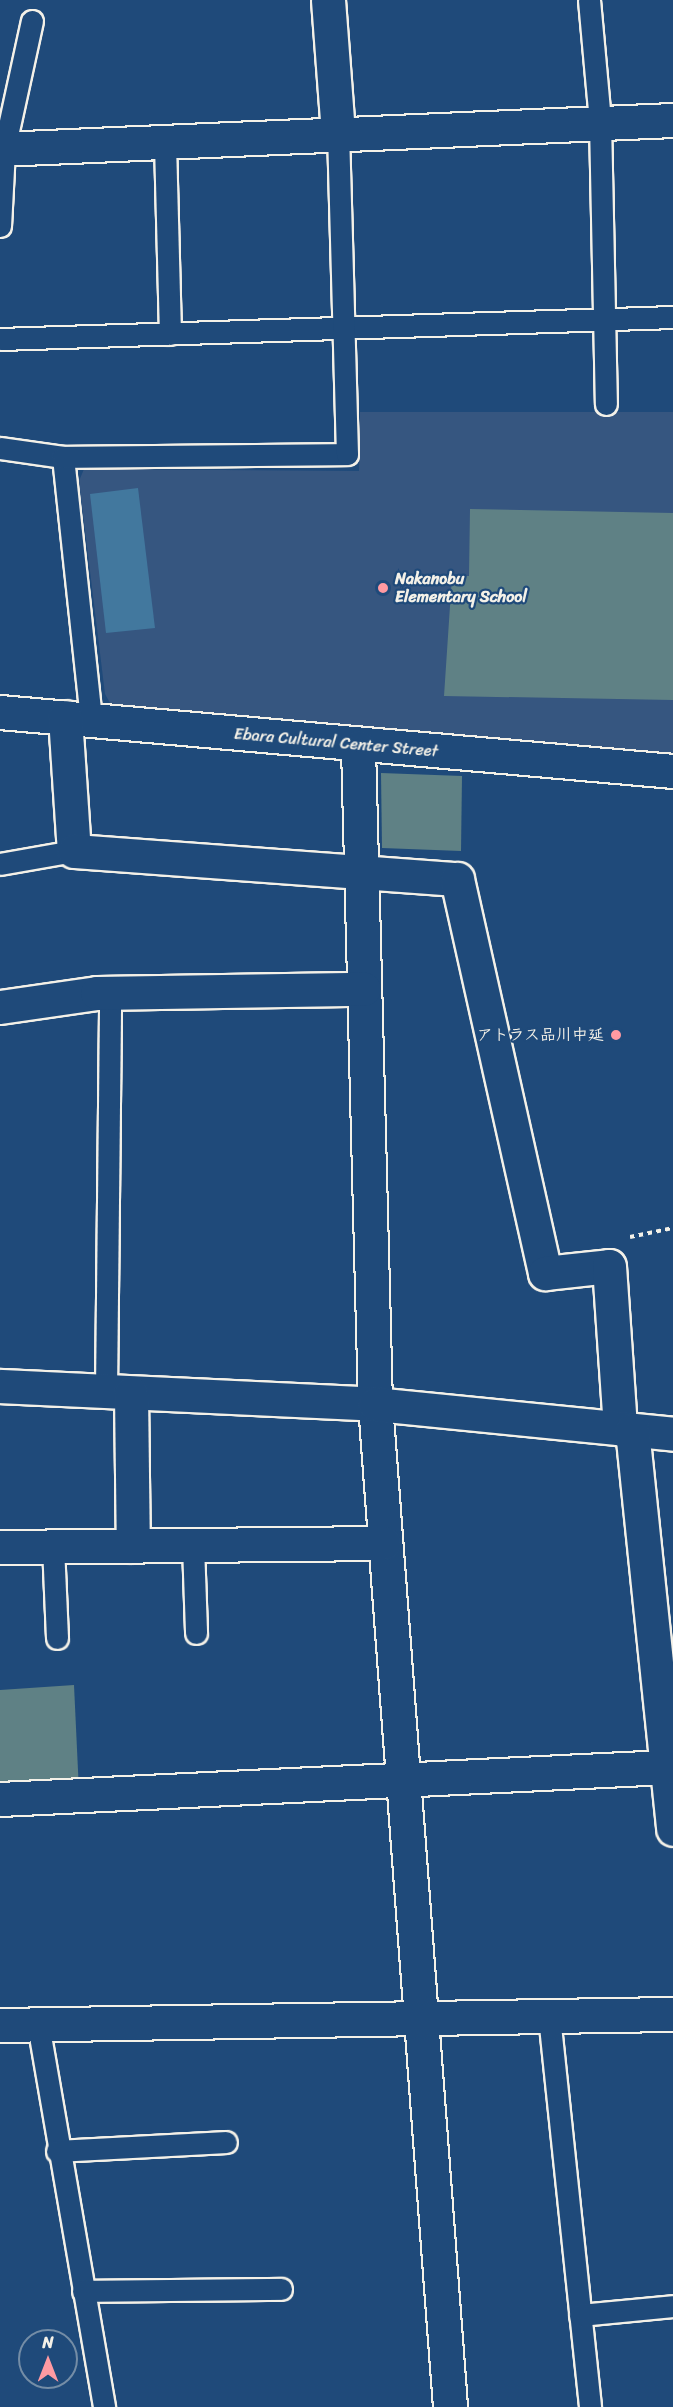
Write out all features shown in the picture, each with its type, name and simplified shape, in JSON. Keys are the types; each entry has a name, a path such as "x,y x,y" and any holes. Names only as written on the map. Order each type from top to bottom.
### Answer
{"street":[{"path":"328,0 338,132"},
{"path":"2,149 165,143 338,132 673,120"},
{"name":"Ebara Cultural Center Street","path":"0,712 358,747 673,771"},
{"path":"78,718 74,851 361,868 457,879 545,1274 609,1266 626,1430 672,1811"},
{"path":"358,747 375,1404 418,2018 450,2407"},
{"path":"0,1007 110,993 364,989"},
{"path":"0,1386 375,1404 673,1434"},
{"path":"119,1393 133,1546"},
{"path":"0,1547 384,1543"},
{"path":"0,1799 667,1767"},
{"path":"0,2025 673,2014"}],"lane":[{"path":"589,0 600,122 606,404"},
{"path":"0,226 2,149 32,21"},
{"path":"0,448 63,457 347,454 341,330 338,132"},
{"path":"165,143 170,334"},
{"path":"0,339 341,330 673,317"},
{"path":"63,457 78,718"},
{"path":"0,864 74,851"},
{"path":"110,993 119,1393"},
{"path":"193,1545 196,1633"},
{"path":"53,1546 57,1638"},
{"path":"549,2016 590,2407"},
{"path":"38,2024 57,2151 104,2407"},
{"path":"57,2151 226,2142"},
{"path":"83,2291 281,2289"},
{"path":"580,2315 673,2306"}],"path":[{"path":"618,1239 673,1228"}],"shaded area":[{"name":"Nakanobu Elementary School","path":"360,412 673,412 673,753 114,710 105,694 79,481 84,469 359,471"},
{"path":"138,488 155,628 106,633 90,494"}],"green space":[{"path":"470,509 673,513 673,700 444,696 452,576 469,576"},
{"path":"381,773 462,776 461,851 382,848"},
{"path":"74,1685 79,1792 0,1795 0,1690"}],"place":[{"name":"Nakanobu Elementary School","path":"383,588"},
{"name":"アトラス品川中延","path":"616,1035"}]}
